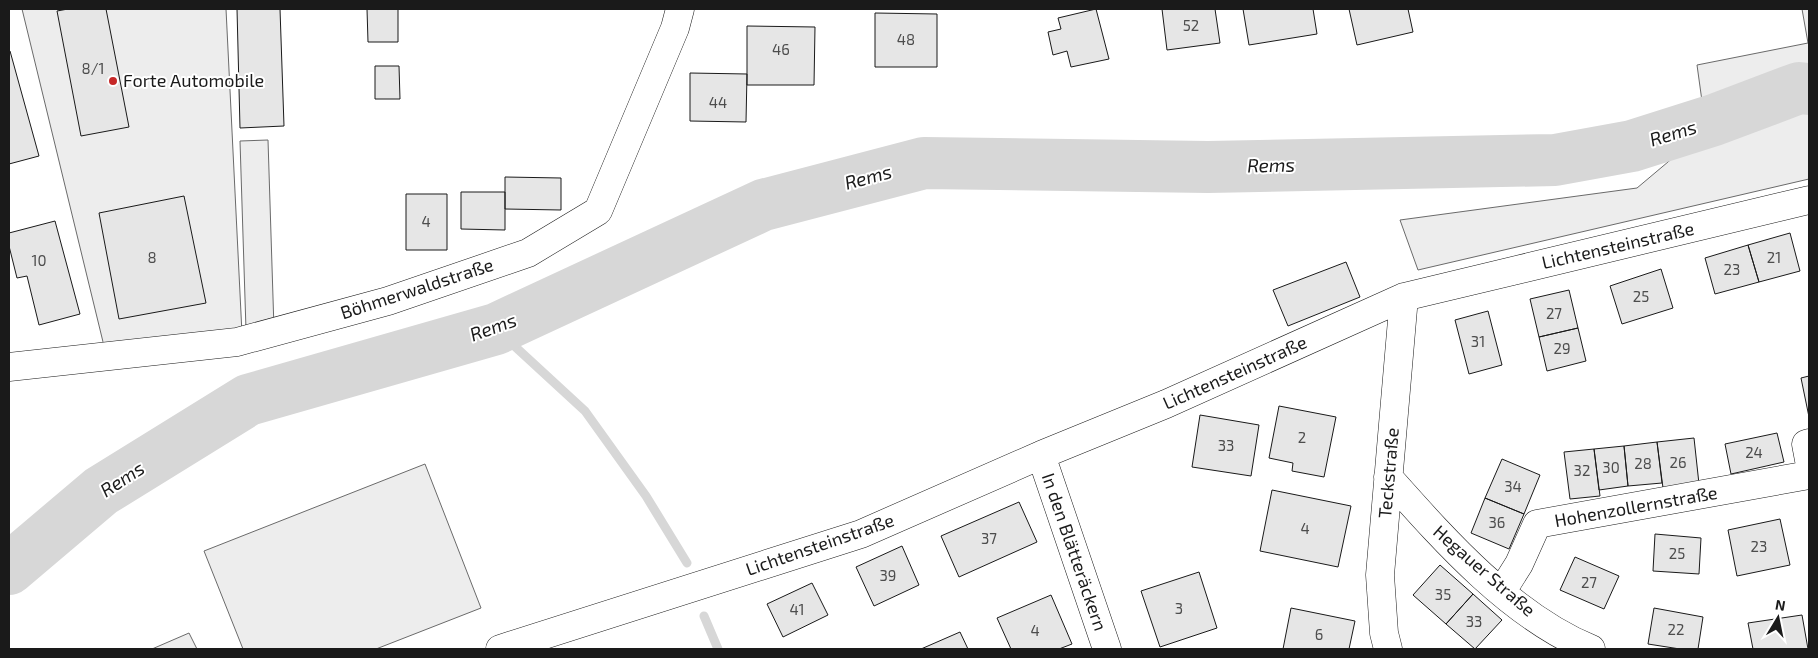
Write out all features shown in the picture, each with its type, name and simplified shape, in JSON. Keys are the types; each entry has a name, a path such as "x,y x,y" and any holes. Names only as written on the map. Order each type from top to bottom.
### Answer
{"street":[{"name":"Böhmerwaldstraße","path":"9,367 237,342 388,301 528,252 598,211 672,37 680,9"},
{"name":"Lichtensteinstraße","path":"500,649 861,534 1041,455 1166,404 1404,297 1809,200"},
{"name":"Teckstraße","path":"1388,649 1384,633 1380,575 1404,297"},
{"path":"1809,443 1806,444 1809,460"},
{"name":"In den Blätteräckern","path":"1041,455 1107,649"},
{"name":"Hohenzollernstraße","path":"1502,591 1519,564 1537,524 1809,475"},
{"name":"Hegauer Straße","path":"1388,477 1442,538 1502,591 1545,624 1592,649"}],"shaded area":[{"path":"22,9 226,9 242,334 104,346"},
{"path":"1802,9 1809,9 1809,179 1418,270 1400,220 1637,188 1706,130 1697,65 1808,43"},
{"path":"268,140 274,329 246,330 240,141"},
{"path":"425,464 481,608 376,649 243,649 204,551"},
{"path":"189,633 197,649 152,649"}],"building":[{"path":"68,9 106,9 129,127 81,136 57,11"},
{"path":"237,9 280,9 284,126 240,128"},
{"path":"367,9 398,9 398,42 368,42"},
{"path":"1096,9 1109,59 1071,67 1067,51 1053,55 1048,32 1061,29 1058,18"},
{"path":"1162,9 1215,9 1220,43 1167,50"},
{"path":"1243,9 1313,9 1317,34 1249,45"},
{"path":"1349,9 1408,9 1413,32 1357,45"},
{"path":"875,13 937,14 937,67 875,67"},
{"path":"747,26 815,27 814,85 747,85"},
{"path":"9,52 39,156 9,164"},
{"path":"375,66 399,66 400,99 375,99"},
{"path":"690,73 747,74 746,122 690,121"},
{"path":"505,177 561,178 561,210 505,209"},
{"path":"461,192 505,192 505,230 461,229"},
{"path":"406,194 447,194 447,250 406,250"},
{"path":"184,196 206,303 119,319 99,213"},
{"path":"55,221 80,314 39,325 27,276 17,278 9,246 9,233"},
{"path":"1790,233 1800,271 1759,282 1748,245"},
{"path":"1748,245 1759,282 1715,294 1705,258"},
{"path":"1346,262 1360,297 1288,326 1273,290"},
{"path":"1661,269 1673,308 1622,324 1610,286"},
{"path":"1569,290 1578,328 1539,337 1530,299"},
{"path":"1488,311 1502,365 1469,374 1455,320"},
{"path":"1578,328 1586,361 1547,371 1539,337"},
{"path":"1809,376 1809,417 1801,378"},
{"path":"1279,406 1336,417 1324,477 1292,471 1293,463 1269,458"},
{"path":"1200,415 1259,425 1251,476 1192,467"},
{"path":"1777,433 1784,462 1731,474 1725,444"},
{"path":"1694,438 1699,484 1663,488 1657,442"},
{"path":"1657,442 1662,483 1628,486 1624,446"},
{"path":"1624,446 1628,486 1599,490 1594,449"},
{"path":"1594,449 1600,496 1570,499 1564,452"},
{"path":"1502,459 1540,475 1524,514 1485,498"},
{"path":"1272,490 1351,506 1338,567 1260,551"},
{"path":"1485,498 1524,514 1509,549 1471,533"},
{"path":"1019,502 1037,542 959,577 941,536"},
{"path":"1780,519 1790,565 1737,576 1728,530"},
{"path":"1655,534 1701,538 1699,574 1653,571"},
{"path":"902,546 919,585 874,606 856,567"},
{"path":"1575,557 1619,576 1604,609 1560,590"},
{"path":"1440,565 1473,594 1446,624 1413,595"},
{"path":"1199,572 1217,628 1160,647 1141,591"},
{"path":"812,583 828,615 783,637 767,604"},
{"path":"1473,594 1502,620 1475,649 1446,624"},
{"path":"1051,595 1072,644 1059,649 1011,649 997,618"},
{"path":"1291,608 1355,621 1349,649 1283,649"},
{"path":"1654,608 1703,617 1698,649 1680,649 1648,644"},
{"path":"1802,615 1808,649 1753,649 1748,623"},
{"path":"960,632 968,649 921,649"}],"waterway":[{"name":"Rems","path":"9,569 101,491 248,400 496,329 763,205 924,163 1208,167 1555,160 1632,146 1714,120 1799,88 1809,89"},
{"path":"921,143 924,163"},
{"path":"496,329 585,411 646,496 687,563"},
{"path":"704,616 718,649"}],"place":[{"name":"Forte Automobile","path":"113,81"}]}
